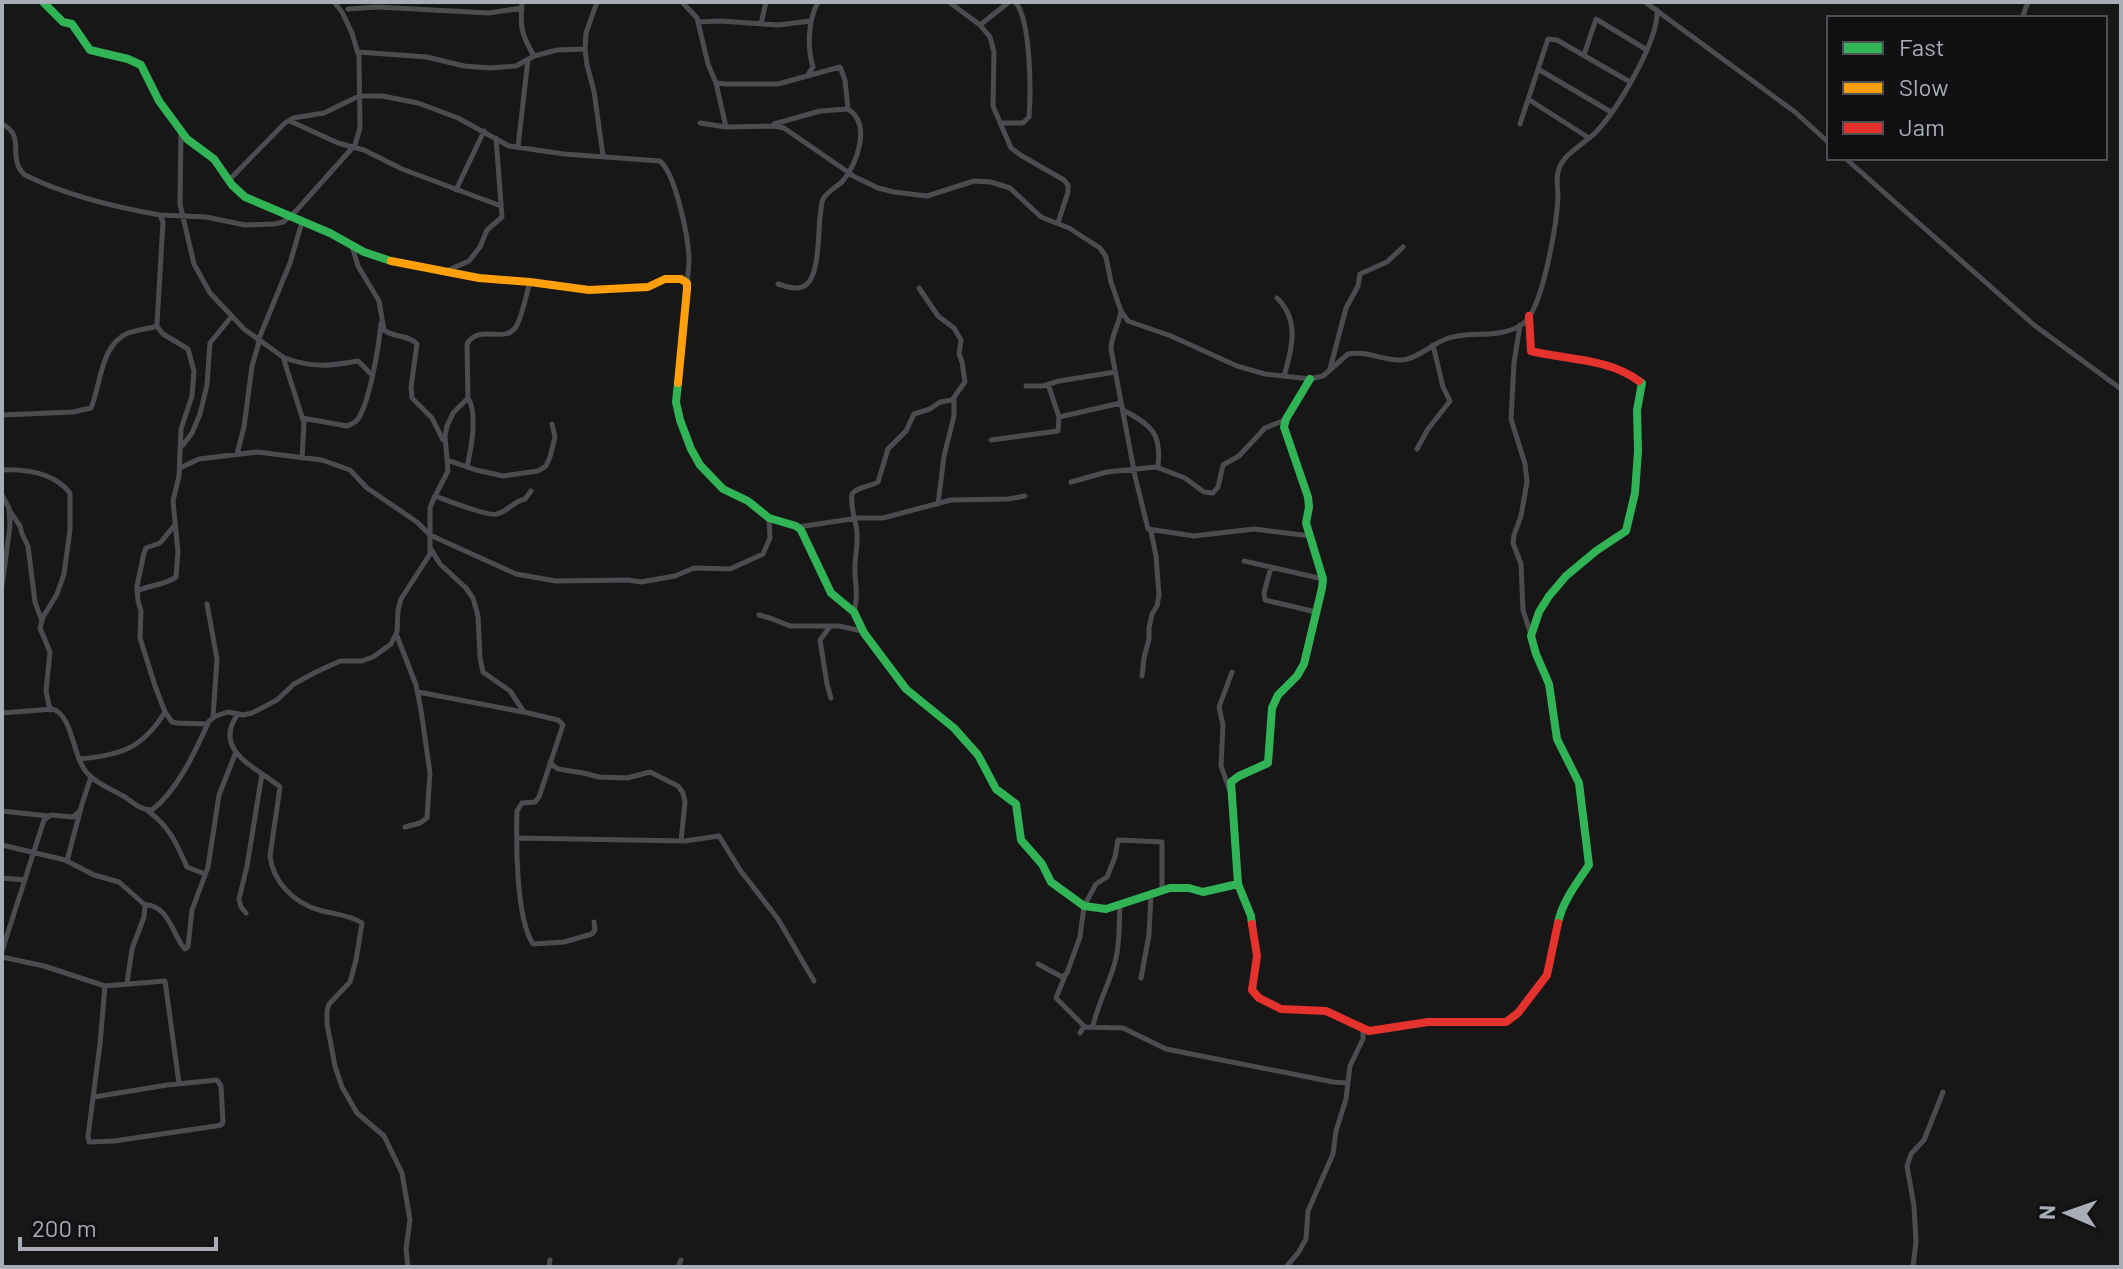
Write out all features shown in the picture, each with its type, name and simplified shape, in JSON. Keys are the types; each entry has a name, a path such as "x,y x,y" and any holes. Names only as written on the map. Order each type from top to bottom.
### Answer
{"street":[{"path":"43,2 63,22 73,25 90,50 139,63 159,101 191,144 211,156 228,181 245,197 330,233 359,250 387,260 479,278 596,291 648,287 665,279 681,279 687,283"},
{"path":"2,124 14,133 18,167 25,175 52,187 161,215 206,217 245,225 274,224 290,217 357,142 360,128 360,64 352,33 334,2"},
{"path":"417,10 418,2"},
{"path":"597,2 586,33 585,49 603,156"},
{"path":"682,2 698,22 726,127"},
{"path":"694,14 695,2"},
{"path":"761,24 766,2"},
{"path":"807,76 813,67 809,51 811,21 818,2"},
{"path":"949,2 980,25 993,44 993,106 1014,150 1067,184 1068,192 1058,223"},
{"path":"980,25 1009,2"},
{"path":"999,123 1023,123 1029,117 1027,40 1021,9 1015,2"},
{"path":"1645,2 1795,112 1827,141"},
{"path":"348,9 377,7 489,13 522,5 520,24 531,58 518,147"},
{"path":"1121,311 1132,323 1171,336 1237,366 1310,379 1322,377 1352,352 1402,360 1455,336 1492,334 1520,325 1529,316 1539,294 1550,251 1558,171 1570,154 1589,138 1611,112 1630,82 1657,24 1657,10"},
{"path":"1584,55 1596,19 1647,50"},
{"path":"698,22 778,25 811,21"},
{"path":"1520,124 1548,39 1557,40 1630,82"},
{"path":"358,52 427,57 481,68 516,66 557,50 585,49"},
{"path":"716,83 778,84 841,67 848,109"},
{"path":"1538,69 1611,112"},
{"path":"228,181 289,120 324,113 359,96 382,96 418,103 458,118 509,146 564,154 658,160 665,165 678,200 689,261 676,391 678,412 695,456 716,484 755,506 769,518 798,527 855,518 883,518 957,499 997,500 1025,496"},
{"path":"1528,99 1589,138"},
{"path":"770,126 798,116 848,109 855,114 861,128 859,144 848,172 822,200 812,278 800,288 778,284"},
{"path":"289,120 338,143 501,206"},
{"path":"700,123 726,127 784,128 848,172 878,188 921,195 931,195 970,182 991,182 1010,188 1041,217 1058,223 1104,253 1121,311 1111,343 1115,372 1133,469 1156,556 1159,595 1149,628 1142,676"},
{"path":"181,130 182,216 193,261 210,293 259,341 283,357 320,366 346,365 358,361 372,375"},
{"path":"456,190 484,131"},
{"path":"445,272 466,263 478,250 487,230 502,217 496,138"},
{"path":"1847,160 2034,325 2121,389"},
{"path":"156,325 159,317 161,215"},
{"path":"237,454 259,341 290,263 302,222"},
{"path":"351,245 358,266 376,294 382,326 388,333 417,342 412,398 432,418 445,445"},
{"path":"1330,370 1346,308 1358,286 1360,274 1387,262 1403,247"},
{"path":"467,467 473,420 472,403 468,398 468,341 478,334 511,332 517,324 530,282"},
{"path":"919,288 938,316 954,328 961,341 959,354 965,382 954,398 954,416 944,456 938,504"},
{"path":"1277,298 1285,307 1293,333 1284,376"},
{"path":"181,447 192,433 200,414 207,385 211,341 232,316"},
{"path":"1529,316 1531,351 1597,363 1642,383 1637,410 1635,493 1626,531 1566,576 1539,612 1531,636"},
{"path":"302,418 346,426 358,419 380,347 382,318"},
{"path":"2,415 89,410 104,363 116,343 125,335 156,325"},
{"path":"137,591 176,578 178,552 173,501 180,468 182,427 193,390 192,361 188,349 163,334 156,325"},
{"path":"1310,379 1286,419 1284,428 1308,497 1306,519 1323,579 1322,588 1301,670 1272,708 1268,763 1232,779 1238,884 1251,916 1257,959 1252,990 1269,1005 1281,1009 1326,1011 1363,1029 1375,1031 1434,1021 1506,1022 1518,1013 1548,971 1560,915 1589,865 1579,783 1557,739 1549,684 1523,610 1521,564 1513,543 1527,482 1525,464 1511,419 1520,325"},
{"path":"1417,449 1450,401 1443,387 1433,345"},
{"path":"283,357 302,418 302,458"},
{"path":"1026,386 1115,372"},
{"path":"991,440 1059,430 1059,417 1048,384"},
{"path":"213,717 229,712 252,713 275,702 294,684 337,662 362,661 386,649 396,635 401,599 429,556 430,508 447,475 446,430 449,420 468,398"},
{"path":"854,612 858,593 855,572 858,544 851,505 853,493 878,482 888,449 906,431 912,415 954,398"},
{"path":"1059,417 1122,406 1154,432 1159,443 1158,467"},
{"path":"1071,482 1097,474 1158,467 1185,478 1203,492 1213,493 1218,487 1223,464 1239,456 1265,428 1286,419"},
{"path":"447,460 503,476 540,470 547,464 555,437 552,424"},
{"path":"180,468 199,459 264,452 322,460 350,470 367,488 412,518 430,535 508,571 564,582 641,582 675,576 694,568 728,570 760,556 769,543 769,518"},
{"path":"2,470 36,472 57,482 70,493 70,530 64,574 40,629 50,652 46,689 50,710"},
{"path":"435,496 491,515 524,500 531,491"},
{"path":"2,495 28,546 35,602 42,621"},
{"path":"2,586 10,529 9,510"},
{"path":"174,525 160,543 145,549 137,591 141,611 140,644 170,719 176,723 208,724"},
{"path":"798,527 831,593 854,612 863,631 906,689 950,724 975,751 992,784 1016,804 1019,837 1042,864 1049,880 1084,906 1106,909 1162,890 1184,888 1203,892 1238,884"},
{"path":"1151,531 1194,536 1254,529 1310,536"},
{"path":"431,548 440,564 473,598 478,616 483,672 510,691 524,712"},
{"path":"1244,561 1323,579"},
{"path":"1271,567 1265,600 1316,612"},
{"path":"147,810 156,807 182,774 213,717 217,661 207,604"},
{"path":"759,615 790,626 839,626 863,631"},
{"path":"829,627 820,640 831,698"},
{"path":"396,635 418,692 430,773 425,821 405,827"},
{"path":"1231,795 1221,766 1223,725 1219,707 1232,672"},
{"path":"418,692 524,712 562,723 539,797 535,802 522,803 518,809 522,913 532,943 564,942 592,934 594,922"},
{"path":"2,713 58,712 91,777 163,823 179,847 187,867 206,875"},
{"path":"80,759 129,750 151,731 165,712"},
{"path":"238,714 232,723 231,744 252,768 280,788 270,856 279,882 292,896 311,907 362,923 350,982 329,1004 327,1024 342,1087 357,1113 384,1136 402,1173 410,1218 406,1249 408,1267"},
{"path":"2,845 67,861 94,875 119,882 145,905 155,905 161,910 186,949 189,946 192,910 206,875 219,795 236,752"},
{"path":"550,763 558,769 599,777 627,778 650,772 678,786 685,802 681,841"},
{"path":"246,913 239,899 262,774"},
{"path":"67,861 91,777"},
{"path":"2,811 70,817 80,811"},
{"path":"48,816 43,822 2,954 105,986 165,981 179,1084"},
{"path":"517,838 695,841 717,835 778,919 814,981"},
{"path":"1084,1027 1056,998 1080,934 1084,906 1096,884 1107,877 1117,841 1162,842 1162,890"},
{"path":"2,878 25,880"},
{"path":"1141,978 1149,935 1151,893"},
{"path":"127,983 132,949 144,917 145,905"},
{"path":"1093,1026 1117,953 1120,905"},
{"path":"1038,964 1062,977 1066,975"},
{"path":"94,1097 219,1081 222,1124 90,1143 88,1136 105,986"},
{"path":"1080,1033 1084,1027 1123,1028 1166,1049 1348,1083"},
{"path":"1286,1267 1305,1242 1308,1211 1333,1155 1352,1061 1363,1039 1363,1029"},
{"path":"1913,1267 1916,1242 1914,1206 1907,1166 1911,1154 1924,1140 1943,1092"},
{"path":"678,1267 681,1260"}],"traffic: fast":[{"path":"43,2 63,22 72,24 90,50 141,65 159,101 187,139 214,159 232,185 245,197 330,233 364,252 391,261"},
{"path":"1252,924 1238,884 1231,782 1268,763 1272,708 1278,695 1304,664 1322,588 1323,579 1306,523 1308,497 1284,427 1310,379"},
{"path":"1558,923 1566,900 1589,865 1579,783 1557,739 1549,684 1531,636 1539,612 1566,576 1626,531 1635,493 1637,410 1642,383 1639,381"},
{"path":"678,383 676,402 680,420 700,465 723,489 748,501 769,518 801,530 831,593 854,612 864,633 906,689 954,728 978,755 996,789 1016,804 1021,840 1042,864 1051,882 1084,906 1106,909 1170,888 1203,892 1238,884"}],"traffic: slow":[{"path":"391,261 479,278 589,290 648,287 665,279 681,279 687,283 687,289 678,383"}],"traffic: jam":[{"path":"1529,316 1531,351 1601,364 1627,373 1639,381"},
{"path":"1252,924 1257,956 1252,990 1259,998 1281,1009 1326,1011 1369,1031 1428,1022 1506,1022 1518,1013 1547,975 1558,923"}]}
